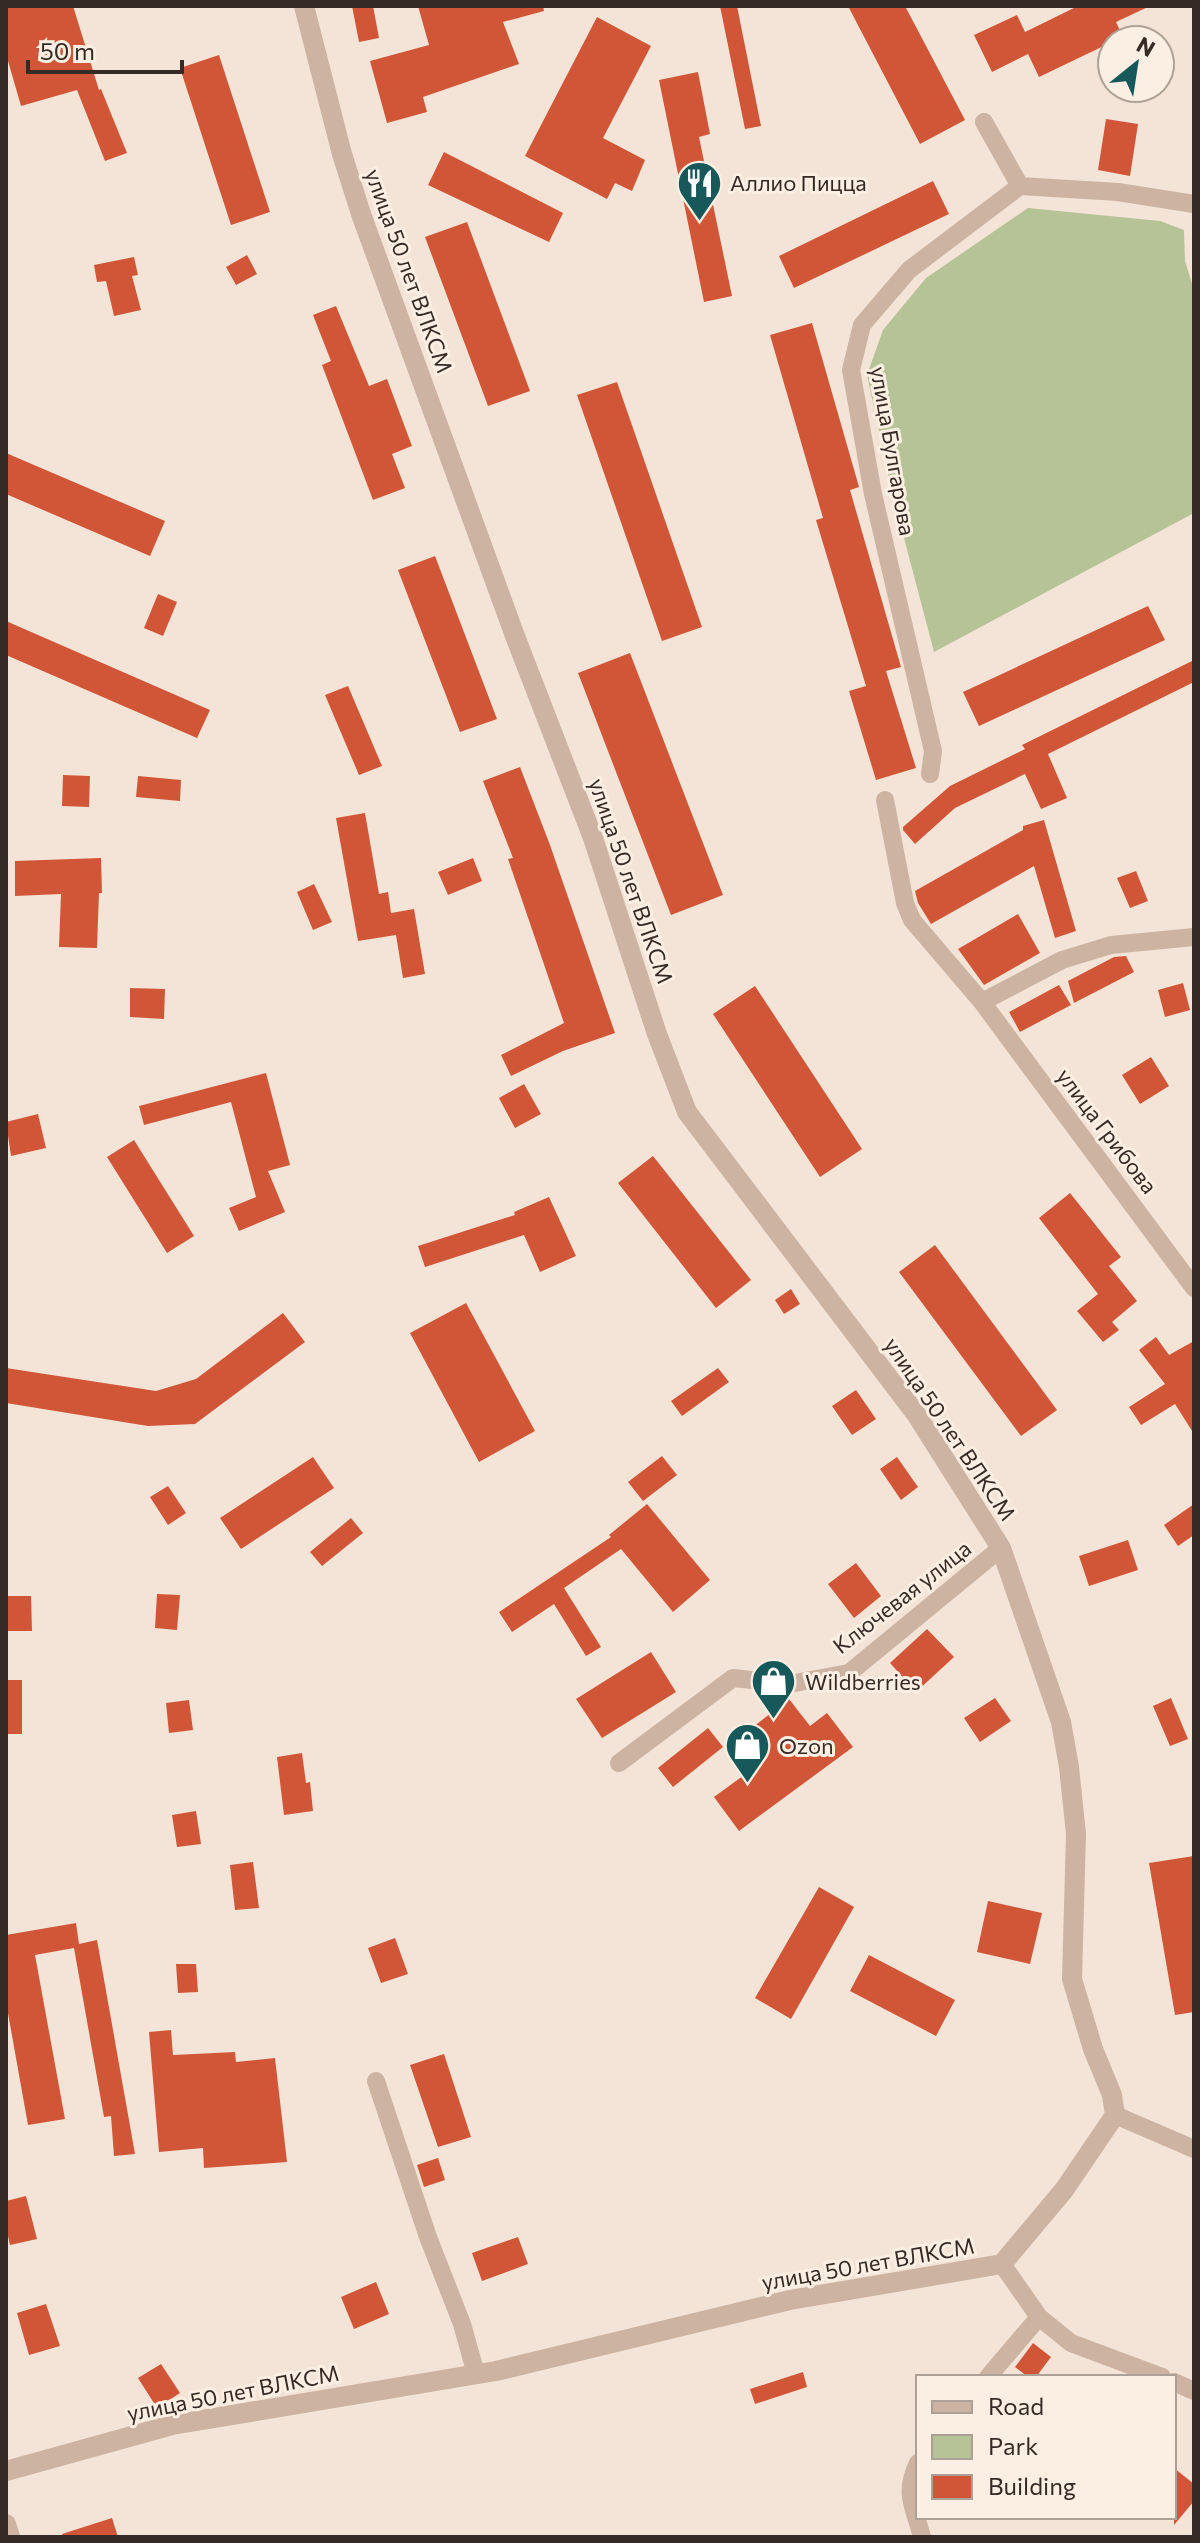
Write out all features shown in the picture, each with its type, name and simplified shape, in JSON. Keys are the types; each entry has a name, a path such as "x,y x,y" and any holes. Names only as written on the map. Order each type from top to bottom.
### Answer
{"street":[{"name":"улица 50 лет ВЛКСМ","path":"6,2471 172,2425 476,2374 790,2300 1002,2264 1064,2190 1115,2115 1112,2095 1093,2049 1072,1979 1076,1834 1061,1722 1001,1548 916,1414 687,1112 657,1034 593,838 515,636 361,214 342,154 304,6"},
{"path":"984,122 1020,186 1118,192 1194,204"},
{"name":"улица Булгарова","path":"930,774 933,751 873,494 851,370 862,325 909,270 1020,186"},
{"name":"улица Грибова","path":"885,800 905,903 912,920 982,1002 1194,1288"},
{"path":"982,1002 1062,960 1111,945 1194,937"},
{"name":"Ключевая улица","path":"619,1763 733,1678 789,1684 849,1673 1001,1548"},
{"path":"376,2081 428,2237 462,2324 476,2374"},
{"path":"1115,2115 1194,2149"},
{"path":"1002,2264 1039,2317 1071,2343 1157,2375"},
{"path":"990,2375 1039,2317"},
{"path":"916,2468 910,2483 909,2500 922,2537"},
{"path":"6,2524 10,2537"}],"green space":[{"path":"1028,208 1160,221 1184,230 1185,261 1194,290 1194,513 934,652 893,496 867,375 883,330 926,278"}],"building":[{"path":"6,6 73,6 99,90 127,153 105,161 77,90 21,106 6,54"},
{"path":"352,6 373,6 379,38 359,42"},
{"path":"418,6 543,6 544,11 503,22 519,64 423,97 427,112 387,123 370,61 429,45"},
{"path":"720,6 737,6 761,126 745,129"},
{"path":"848,6 905,6 965,120 920,144"},
{"path":"1078,6 1150,6 1117,24 1096,24 1096,50 1039,77 1028,54 992,72 974,35 1017,15 1025,32"},
{"path":"597,17 651,46 603,138 645,160 632,191 615,183 607,199 525,156"},
{"path":"219,55 270,212 231,225 180,68"},
{"path":"698,72 710,134 699,137 732,296 704,302 659,80"},
{"path":"1106,119 1138,124 1130,176 1098,170"},
{"path":"444,152 563,213 549,242 428,185"},
{"path":"933,181 949,214 794,288 779,256"},
{"path":"467,222 530,391 488,406 425,237"},
{"path":"247,255 257,274 236,285 226,267"},
{"path":"134,257 138,275 132,276 141,310 114,316 106,281 97,282 94,265"},
{"path":"336,306 369,386 387,379 412,446 392,454 405,488 373,500 322,365 331,361 313,315"},
{"path":"812,323 859,487 850,490 901,667 886,671 916,768 876,780 849,691 866,686 816,520 823,518 770,335"},
{"path":"617,382 702,627 662,641 577,395"},
{"path":"6,453 165,521 150,556 6,494"},
{"path":"435,556 497,719 460,732 398,570"},
{"path":"158,594 177,602 163,636 144,628"},
{"path":"1148,606 1165,640 979,726 963,692"},
{"path":"6,621 210,710 197,738 6,655"},
{"path":"630,653 723,895 671,915 578,673"},
{"path":"1194,660 1194,682 1048,754 1067,798 1041,809 1025,774 955,808 915,844 903,830 950,786 1025,749 1022,745"},
{"path":"348,686 382,766 359,775 325,695"},
{"path":"520,767 615,1033 563,1051 511,1076 501,1055 564,1023 508,859 513,858 483,781"},
{"path":"63,775 90,776 89,807 62,806"},
{"path":"138,776 181,780 180,801 136,797"},
{"path":"365,813 379,894 388,892 391,913 414,909 425,974 403,978 396,935 358,941 336,818"},
{"path":"1044,820 1076,931 1055,938 1034,866 931,924 918,903 915,891 1023,830 1023,826"},
{"path":"101,858 102,893 99,893 97,948 59,947 61,894 15,896 15,861"},
{"path":"473,858 482,881 448,895 438,872"},
{"path":"1136,871 1148,901 1130,908 1117,878"},
{"path":"314,884 332,922 313,930 297,892"},
{"path":"1018,914 1040,953 984,985 958,949"},
{"path":"1126,956 1134,972 1074,1003 1068,981 1114,957"},
{"path":"1183,983 1190,1010 1165,1017 1158,990"},
{"path":"1059,985 1071,1005 1020,1032 1009,1012"},
{"path":"755,986 862,1149 820,1177 713,1014"},
{"path":"130,988 165,989 164,1019 130,1017"},
{"path":"1151,1057 1169,1086 1140,1104 1122,1075"},
{"path":"266,1073 290,1165 268,1171 285,1212 239,1231 229,1208 256,1197 231,1102 144,1125 139,1106"},
{"path":"524,1084 541,1114 515,1128 499,1098"},
{"path":"38,1114 46,1148 11,1156 6,1122"},
{"path":"134,1140 194,1236 167,1253 107,1157"},
{"path":"653,1156 751,1280 716,1308 618,1183"},
{"path":"1070,1193 1121,1257 1109,1266 1137,1301 1112,1322 1119,1330 1103,1342 1077,1311 1098,1294 1039,1218"},
{"path":"549,1197 576,1256 540,1272 524,1235 425,1267 418,1246 515,1215 514,1212"},
{"path":"935,1245 1057,1410 1021,1436 899,1272"},
{"path":"791,1289 800,1304 784,1314 775,1300"},
{"path":"466,1303 535,1431 479,1462 410,1333"},
{"path":"283,1313 305,1342 195,1424 148,1426 6,1403 6,1368 156,1391 196,1379"},
{"path":"1156,1337 1169,1355 1194,1341 1194,1434 1175,1404 1141,1425 1129,1407 1165,1384 1139,1350"},
{"path":"718,1368 729,1382 682,1416 671,1401"},
{"path":"856,1390 876,1419 852,1435 832,1406"},
{"path":"662,1456 677,1475 643,1501 628,1482"},
{"path":"313,1457 334,1488 241,1549 220,1518"},
{"path":"897,1457 918,1487 901,1500 880,1469"},
{"path":"168,1486 186,1513 168,1525 150,1497"},
{"path":"647,1504 710,1580 673,1612 621,1549 564,1588 601,1647 586,1656 554,1604 512,1632 499,1612 611,1537 609,1535"},
{"path":"1194,1504 1194,1535 1178,1546 1164,1525"},
{"path":"351,1518 363,1533 322,1566 310,1552"},
{"path":"1128,1540 1138,1570 1089,1586 1079,1556"},
{"path":"856,1563 881,1596 854,1618 828,1584"},
{"path":"157,1594 180,1595 177,1630 155,1628"},
{"path":"6,1596 31,1596 32,1631 6,1631"},
{"path":"927,1629 954,1657 916,1692 890,1663"},
{"path":"651,1652 676,1692 602,1738 576,1699"},
{"path":"6,1680 22,1680 22,1734 6,1734"},
{"path":"995,1698 1011,1721 980,1742 964,1718"},
{"path":"1171,1698 1188,1739 1170,1746 1153,1706"},
{"path":"789,1699 810,1726 827,1713 853,1747 739,1831 714,1797 751,1770 730,1745"},
{"path":"189,1700 193,1730 169,1733 166,1703"},
{"path":"708,1728 723,1747 673,1787 658,1768"},
{"path":"302,1753 306,1783 310,1782 313,1811 284,1815 277,1757"},
{"path":"196,1811 201,1844 177,1847 172,1815"},
{"path":"1194,1856 1194,2012 1175,2015 1149,1863"},
{"path":"253,1862 259,1908 235,1910 230,1865"},
{"path":"819,1887 854,1907 791,2019 755,1998"},
{"path":"988,1901 1042,1913 1030,1964 977,1952"},
{"path":"76,1923 79,1944 97,1940 135,2154 114,2156 111,2116 104,2117 74,1948 35,1955 65,2119 28,2125 6,2002 6,1935"},
{"path":"395,1938 408,1974 381,1983 368,1948"},
{"path":"869,1955 955,2000 936,2036 850,1991"},
{"path":"176,1964 196,1964 198,1992 178,1993"},
{"path":"171,2030 173,2055 235,2052 236,2062 275,2058 287,2162 204,2168 203,2148 159,2152 149,2032"},
{"path":"444,2054 471,2137 438,2147 410,2065"},
{"path":"438,2158 445,2180 424,2187 417,2165"},
{"path":"26,2196 37,2239 10,2245 6,2201"},
{"path":"518,2237 528,2264 482,2281 472,2253"},
{"path":"376,2282 389,2314 354,2329 341,2297"},
{"path":"46,2304 60,2346 29,2355 17,2313"},
{"path":"1033,2343 1051,2357 1038,2375 1025,2375 1015,2367"},
{"path":"161,2364 180,2393 157,2408 138,2378"},
{"path":"803,2372 807,2387 755,2404 750,2389"},
{"path":"1176,2470 1194,2484 1194,2501 1174,2525"},
{"path":"112,2518 118,2537 63,2537 62,2534"}],"place":[{"name":"Аллио Пицца","path":"699,222"},
{"name":"Wildberries","path":"774,1721"},
{"name":"Ozon","path":"748,1785"}]}
